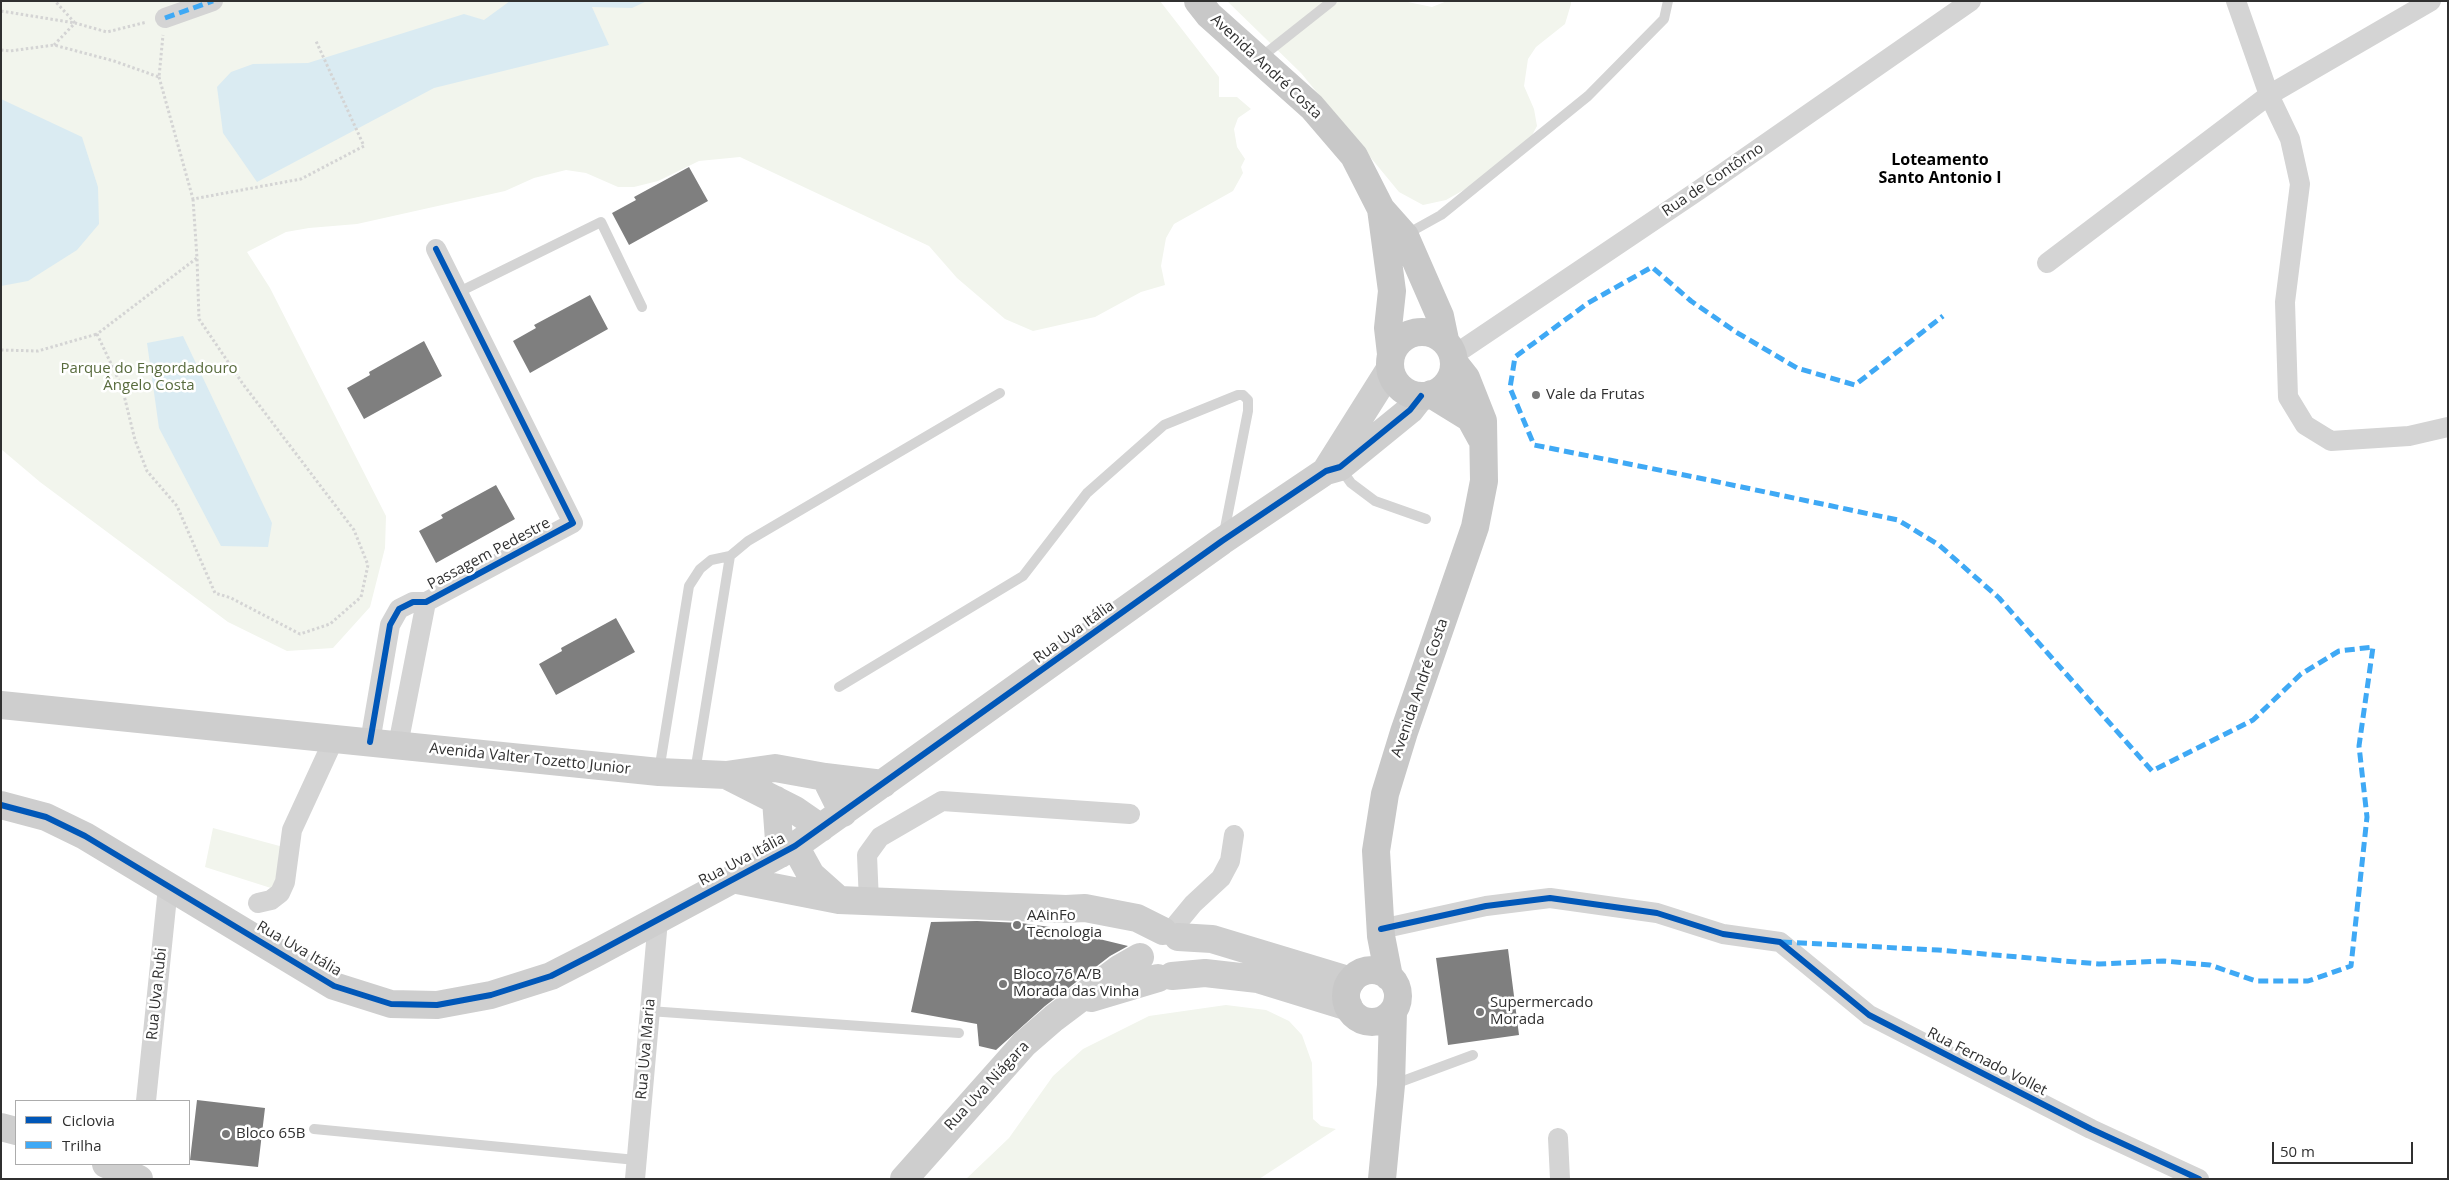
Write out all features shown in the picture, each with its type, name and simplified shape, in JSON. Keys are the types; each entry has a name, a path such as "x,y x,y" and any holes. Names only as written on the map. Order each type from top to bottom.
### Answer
{"main road":[{"name":"Avenida André Costa","path":"1198,1 1209,15 1312,107 1354,156 1381,209 1405,236 1440,316 1451,353 1466,378 1484,421 1484,481 1475,527 1404,732 1385,794 1376,851 1381,932 1361,990"},
{"name":"Avenida André Costa","path":"1381,209 1392,291 1388,328 1391,362"},
{"path":"1414,332 1431,332 1451,353 1452,378 1444,388 1426,395 1410,394 1394,380 1391,362 1400,340 1414,332"},
{"name":"Avenida André Costa","path":"1426,395 1470,418 1484,444"},
{"path":"1361,990 1394,982 1398,997 1392,1012 1391,1074 1382,1179"},
{"path":"1361,990 1360,1019 1378,1021 1392,1012"},
{"path":"1361,990 1391,1074"}],"street":[{"path":"165,18 213,1"},
{"name":"Rua de Contôrno","path":"1451,353 1699,190 1970,1"},
{"path":"2236,1 2270,95 2290,138 2300,184 2285,302 2288,397 2305,425 2331,441 2409,436 2448,427"},
{"path":"2047,263 2270,95 2431,1"},
{"name":"Passagem Pedestre","path":"370,742 390,625 399,609 413,602 426,602 573,523 436,249"},
{"name":"Rua Uva Itália","path":"1333,465 1391,362"},
{"name":"Rua Uva Itália","path":"1,805 46,817 85,836 334,986 391,1004 437,1005 491,996 551,976 787,850 843,813 1222,541 1333,465 1410,410 1426,395"},
{"name":"Passagem Pedestre","path":"398,745 426,602"},
{"name":"Avenida Valter Tozetto Junior","path":"1,704 659,772 726,775 775,768 825,777 883,784"},
{"path":"258,903 271,900 280,893 285,882 292,830 334,739"},
{"name":"Avenida Valter Tozetto Junior","path":"726,775 796,810 821,828"},
{"path":"825,777 843,813"},
{"path":"776,800 787,850"},
{"path":"869,902 867,855 880,837 942,801 1130,814"},
{"path":"1159,940 1186,950 1186,958 1179,972 1165,977 1146,970 1159,940 1221,878 1230,861 1234,835"},
{"name":"Rua Uva Itália","path":"787,850 839,900"},
{"name":"Rua Uva Itália","path":"732,879 839,900 1066,909 1085,908 1137,918 1159,940"},
{"name":"Rua Uva Rubi","path":"146,1100 168,887"},
{"name":"Rua Fernado Vollet","path":"1381,932 1486,906 1550,898 1657,913 1723,934 1780,942 1869,1016 2091,1129 2199,1179"},
{"name":"Rua Uva Maria","path":"636,1169 658,920"},
{"path":"1159,940 1212,939 1361,990"},
{"name":"Rua Uva Niágara","path":"904,1179 1024,1044 1077,1001 1159,940"},
{"name":"Rua Uva Niágara","path":"1077,1001 1165,977 1206,973 1361,990"},
{"path":"1,1127 15,1131"},
{"path":"1558,1138 1560,1179"},
{"path":"110,1165 139,1173"}],"lane":[{"path":"1258,59 1332,1"},
{"path":"1405,236 1441,215 1588,96 1664,19 1668,1"},
{"path":"459,292 602,222 642,307"},
{"path":"659,772 689,586 700,569 712,560 730,556 748,541 1000,393"},
{"path":"840,687 1023,576 1087,493 1164,425 1238,395 1243,395 1248,400 1248,411 1222,541"},
{"path":"1333,465 1351,484 1375,501 1426,519"},
{"path":"694,774 730,556"},
{"path":"649,1011 959,1033"},
{"path":"1391,1074 1473,1055"},
{"path":"314,1129 636,1169"}],"path":[{"path":"55,1 75,23"},
{"path":"1,11 75,23 107,32 165,18 159,76 193,199 198,258 199,319 242,384 354,530 368,565 361,597 330,624 300,634 232,598 215,593 177,506 147,471 136,440 122,387 97,334"},
{"path":"54,45 75,23"},
{"path":"193,199 302,179 364,146 316,41"},
{"path":"1,50 10,51 54,45 114,61 159,76"},
{"path":"1,350 38,351 97,334 198,258"}],"green space":[{"name":"Parque do Engordadouro Ângelo Costa","path":"1,1 1160,1 1219,77 1219,97 1237,97 1251,109 1238,118 1234,129 1237,147 1245,159 1241,167 1243,173 1233,191 1174,224 1166,238 1161,266 1165,285 1141,292 1095,317 1033,331 1005,319 957,278 929,246 740,157 699,161 658,181 634,187 618,187 586,173 566,170 534,178 505,191 357,224 286,232 247,252 270,288 386,516 385,548 370,607 333,648 287,651 228,622 40,482 1,449"},
{"path":"1227,1 1403,1 1432,7 1447,1 1571,1 1571,4 1565,24 1536,47 1528,59 1524,86 1534,109 1537,126 1530,139 1478,182 1446,200 1423,205 1399,192 1301,73"},
{"path":"213,828 287,848 274,889 205,867"},
{"path":"1226,1005 1266,1010 1289,1021 1302,1035 1312,1063 1313,1119 1321,1126 1336,1129 1259,1179 966,1179 1009,1138 1053,1076 1083,1049 1149,1016"}],"shaded area":[{"path":"510,1 647,1 632,8 592,7 609,45 434,88 257,182 223,133 217,87 231,72 253,64 308,63 464,14 484,20"},
{"path":"1,99 82,137 98,187 99,224 77,250 28,281 1,286"},
{"path":"183,336 272,523 268,547 221,546 159,428 147,343"}],"building":[{"path":"689,167 708,201 629,245 612,213 636,200 634,197"},
{"path":"590,295 608,329 530,373 513,341 536,328 534,325"},
{"path":"424,341 442,376 364,419 347,388 370,375 369,372"},
{"path":"496,485 515,519 436,563 419,531 443,518 441,515"},
{"path":"616,618 635,652 556,695 539,664 562,651 561,648"},
{"name":"Bloco 76 A/B Morada das Vinha","path":"977,921 1021,923 1050,927 1128,946 1110,956 1045,1006 996,1050 979,1046 977,1024 911,1012 931,922"},
{"name":"Supermercado Morada","path":"1508,949 1519,1035 1448,1045 1436,958"},
{"name":"Bloco 65B","path":"197,1100 265,1108 258,1167 190,1160"}],"marked path":[{"path":"165,18 213,1"},
{"path":"1782,942 1938,950 2099,964 2164,961 2210,965 2256,981 2308,981 2351,966 2367,817 2359,746 2373,647 2339,651 2301,674 2253,720 2152,771 1999,598 1939,545 1898,520 1534,445 1510,388 1515,357 1588,303 1652,267 1691,301 1736,332 1797,368 1855,385 1943,316"}],"cycle path":[{"path":"370,742 390,625 399,609 413,602 426,602 573,523 436,249"},
{"path":"1,805 46,817 85,836 334,986 391,1004 437,1005 491,995 551,976 795,846 1222,541 1326,471 1340,467 1410,410 1421,396"},
{"path":"1381,929 1486,906 1550,898 1657,913 1723,934 1780,942 1869,1015 2091,1129 2199,1179"}],"place":[{"name":"Vale da Frutas","path":"1536,395"},
{"name":"AAinFo Tecnologia","path":"1017,925"},
{"name":"Bloco 76 A/B Morada das Vinha","path":"1003,984"},
{"name":"Supermercado Morada","path":"1480,1012"},
{"name":"Bloco 65B","path":"226,1134"}],"district":[{"name":"Loteamento Santo Antonio I","path":"1940,169"}]}
